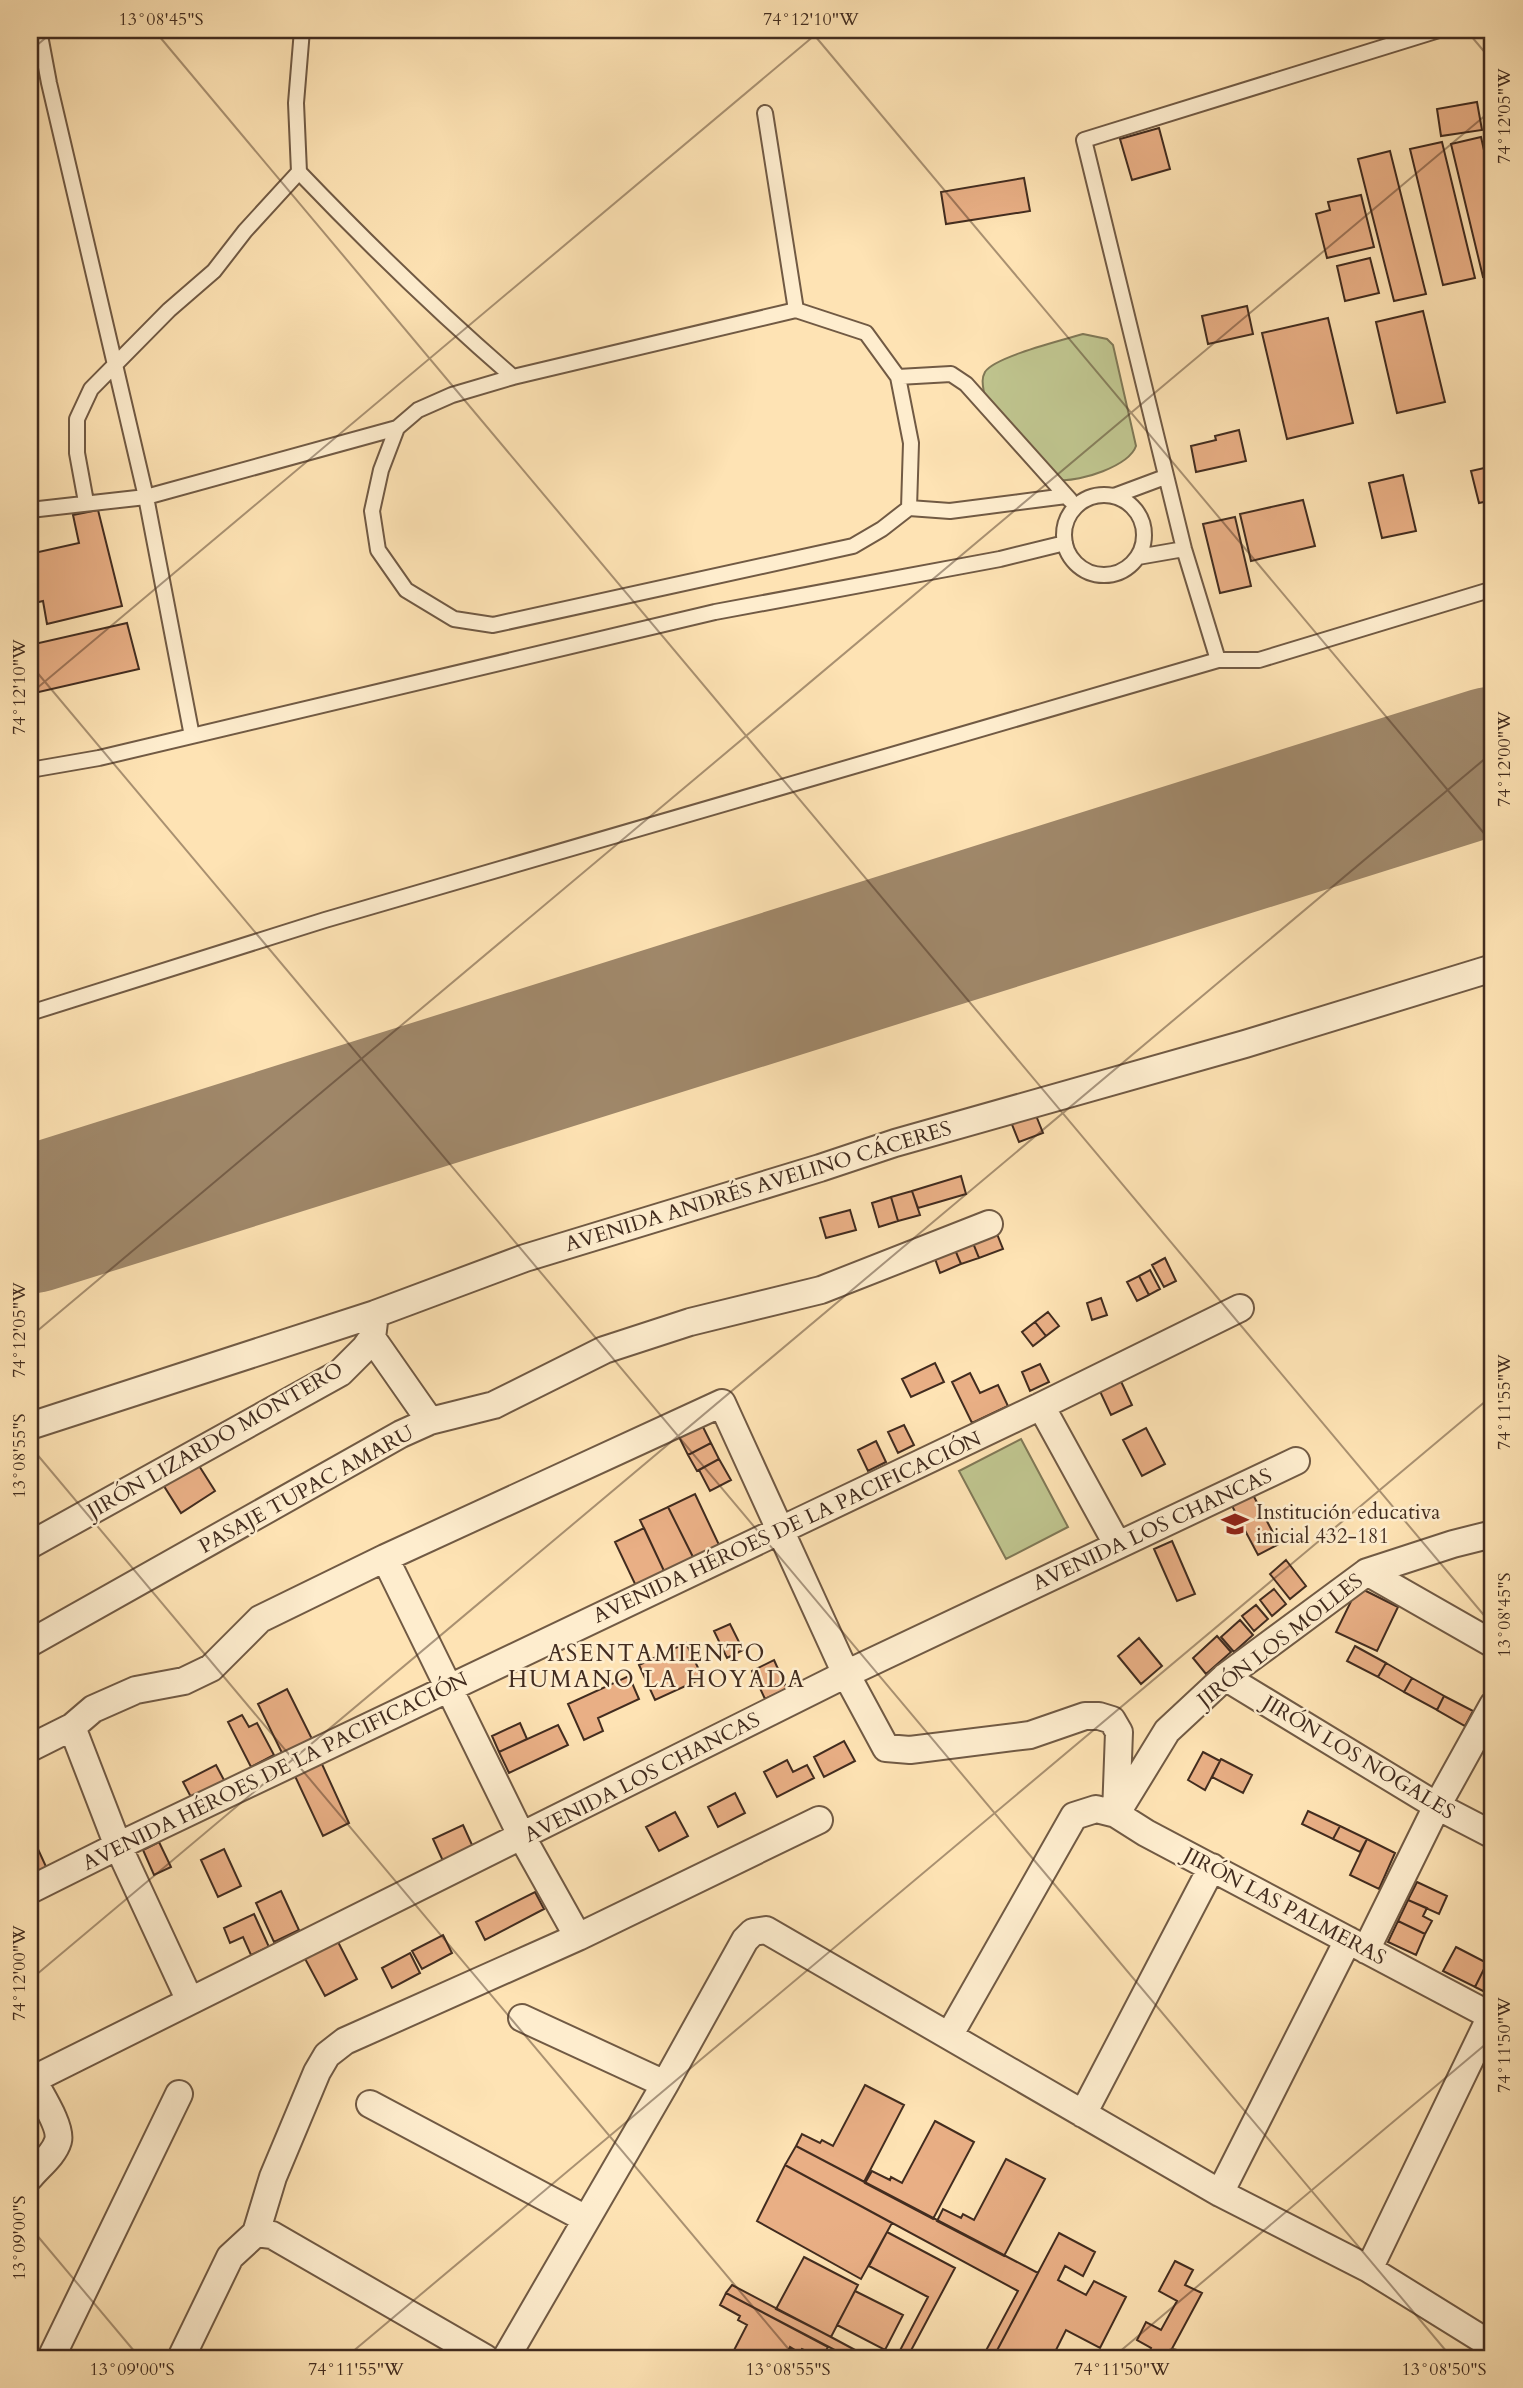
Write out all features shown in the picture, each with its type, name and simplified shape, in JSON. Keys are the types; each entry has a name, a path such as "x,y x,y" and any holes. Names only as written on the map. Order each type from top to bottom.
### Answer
{"street":[{"name":"AVENIDA ANDRÉS AVELINO CÁCERES","path":"30,1426 373,1326 526,1258 895,1143 1245,1044 1493,968"},
{"name":"PASAJE TUPAC AMARU","path":"30,1643 401,1434 430,1421 494,1405 604,1350 691,1322 821,1290 989,1224"},
{"name":"AVENIDA HÉROES DE LA PACIFICACIÓN","path":"30,1890 1240,1308"},
{"path":"373,1326 430,1421"},
{"name":"JIRÓN LIZARDO MONTERO","path":"30,1545 340,1373 365,1348 373,1326"},
{"path":"30,1748 72,1727 93,1709 136,1690 184,1681 211,1668 260,1619 722,1403 846,1674 886,1748 897,1751 1030,1735 1085,1716 1099,1716 1111,1720 1119,1732 1116,1814 1096,1809 1074,1816 948,2036"},
{"path":"1041,1406 1117,1544"},
{"name":"AVENIDA LOS CHANCAS","path":"31,2080 846,1674 1296,1461"},
{"name":"JIRÓN LOS MOLLES","path":"1116,1814 1167,1731 1225,1677 1367,1573 1453,1544 1493,1534"},
{"path":"386,1558 522,1837 578,1937"},
{"path":"1367,1573 1493,1644"},
{"name":"JIRÓN LOS NOGALES","path":"1225,1677 1437,1806 1493,1835"},
{"path":"1220,2193 1493,1705"},
{"path":"72,1727 118,1846 190,2001"},
{"name":"JIRÓN LAS PALMERAS","path":"1116,1814 1146,1833 1492,2017"},
{"path":"181,2358 230,2257 256,2233 273,2177 327,2055 345,2041 578,1937 819,1820"},
{"path":"1083,2114 1212,1867"},
{"path":"506,2358 746,1940 753,1932 766,1930 1220,2193 1369,2269 1493,2346"},
{"path":"1369,2269 1492,2017"},
{"path":"522,2018 665,2084"},
{"path":"30,2176 54,2150 59,2139 58,2128 31,2080"},
{"path":"51,2358 179,2094"},
{"path":"370,2104 586,2219"},
{"path":"256,2233 272,2235 485,2358"}],"lane":[{"path":"39,30 146,497 192,736"},
{"path":"302,30 296,103 299,172 362,238 513,377"},
{"path":"1217,660 1165,477 1084,140 1439,30"},
{"path":"765,113 796,310"},
{"path":"86,502 76,453 77,419 91,390 169,310 214,271 245,231 299,172"},
{"path":"30,510 146,497 397,428 418,410 452,394 796,310 866,333 898,377 911,443 909,508"},
{"path":"898,377 951,374 966,384 1071,501"},
{"path":"397,428 381,470 372,510 378,550 406,590 454,619 493,625 853,547 909,508 950,511 1114,496 1165,477"},
{"path":"1071,501 1065,529 1065,542 1070,555 1090,572 1104,575 1129,567 1138,557 1143,545 1142,520 1126,501 1114,496"},
{"path":"30,770 99,758 715,612 1000,559 1065,542"},
{"path":"1138,557 1184,549"},
{"path":"30,1013 325,920 1217,660 1258,660 1493,589"}],"green space":[{"path":"1083,334 1107,339 1113,345 1136,446 1124,460 1103,471 1060,480 984,393 983,377 991,366 1001,361"},
{"path":"1021,1439 1068,1527 1006,1559 959,1471"}],"building":[{"path":"1477,102 1482,130 1441,136 1437,109"},
{"path":"1159,128 1170,169 1132,180 1120,139"},
{"path":"1481,137 1493,190 1493,274 1483,277 1451,144"},
{"path":"1442,142 1475,278 1443,285 1410,149"},
{"path":"1390,151 1426,294 1394,301 1358,159"},
{"path":"1024,178 1030,211 946,224 941,192"},
{"path":"1361,195 1374,247 1327,258 1316,214 1330,210 1328,202"},
{"path":"1370,258 1379,293 1345,301 1337,266"},
{"path":"1247,306 1253,334 1208,344 1202,316"},
{"path":"1423,311 1445,402 1397,413 1376,322"},
{"path":"1328,318 1353,423 1287,439 1262,333"},
{"path":"1239,430 1246,461 1196,472 1191,446 1216,440 1215,436"},
{"path":"1493,466 1493,500 1479,503 1471,471"},
{"path":"1403,475 1416,531 1382,538 1369,483"},
{"path":"1303,500 1315,546 1251,561 1240,514"},
{"path":"98,510 122,606 47,624 43,601 30,604 30,571 37,569 34,553 79,543 73,515"},
{"path":"1235,517 1251,586 1220,593 1203,524"},
{"path":"127,623 139,669 30,694 30,645"},
{"path":"1035,1113 1043,1133 1019,1142 1011,1122"},
{"path":"961,1176 966,1194 918,1208 912,1191"},
{"path":"912,1191 920,1215 898,1221 891,1197"},
{"path":"891,1197 898,1221 879,1227 872,1203"},
{"path":"850,1210 856,1230 826,1238 820,1218"},
{"path":"995,1229 1003,1249 979,1258 971,1238"},
{"path":"971,1238 979,1258 961,1264 953,1245"},
{"path":"953,1245 961,1264 940,1273 933,1253"},
{"path":"1165,1258 1176,1281 1164,1287 1152,1265"},
{"path":"1150,1270 1160,1289 1149,1295 1139,1276"},
{"path":"1139,1276 1149,1295 1137,1301 1127,1282"},
{"path":"1101,1298 1107,1315 1092,1320 1087,1303"},
{"path":"1048,1312 1059,1326 1046,1336 1035,1322"},
{"path":"1035,1322 1046,1336 1033,1346 1022,1332"},
{"path":"935,1363 944,1382 911,1397 902,1379"},
{"path":"1040,1364 1049,1382 1030,1391 1022,1372"},
{"path":"970,1373 980,1393 998,1385 1008,1406 972,1423 952,1382"},
{"path":"1118,1375 1132,1405 1111,1415 1097,1385"},
{"path":"701,1423 711,1443 688,1455 678,1435"},
{"path":"904,1425 914,1445 898,1453 888,1432"},
{"path":"1146,1428 1165,1464 1142,1476 1123,1440"},
{"path":"876,1441 886,1462 868,1471 858,1450"},
{"path":"711,1443 719,1459 697,1471 688,1455"},
{"path":"719,1459 731,1480 710,1491 699,1470"},
{"path":"196,1461 215,1491 181,1513 162,1483"},
{"path":"1252,1493 1279,1544 1258,1555 1231,1504"},
{"path":"695,1494 720,1547 694,1559 668,1507"},
{"path":"668,1507 694,1559 665,1573 640,1520"},
{"path":"644,1528 665,1573 636,1586 615,1542"},
{"path":"1172,1541 1195,1594 1177,1601 1154,1549"},
{"path":"1286,1560 1306,1586 1290,1599 1270,1574"},
{"path":"1358,1587 1398,1607 1377,1651 1336,1632"},
{"path":"1274,1589 1286,1604 1272,1616 1260,1600"},
{"path":"1256,1605 1268,1619 1254,1631 1242,1616"},
{"path":"1240,1620 1253,1635 1234,1652 1221,1637"},
{"path":"730,1624 743,1650 727,1658 714,1631"},
{"path":"1217,1636 1231,1652 1206,1674 1193,1658"},
{"path":"1139,1638 1162,1666 1141,1684 1118,1656"},
{"path":"686,1643 703,1678 655,1700 639,1665"},
{"path":"1355,1646 1386,1663 1378,1677 1347,1661"},
{"path":"774,1660 787,1689 765,1699 752,1671"},
{"path":"1386,1663 1412,1678 1404,1692 1378,1677"},
{"path":"629,1676 639,1699 598,1718 603,1731 584,1740 568,1704"},
{"path":"1412,1678 1444,1696 1437,1710 1404,1692"},
{"path":"287,1689 312,1739 282,1753 258,1704"},
{"path":"1444,1696 1473,1711 1465,1726 1437,1710"},
{"path":"242,1715 249,1727 257,1723 274,1755 251,1767 228,1722"},
{"path":"520,1723 527,1739 499,1752 492,1736"},
{"path":"558,1725 568,1745 509,1773 499,1752"},
{"path":"844,1741 855,1761 824,1777 814,1757"},
{"path":"1203,1752 1220,1761 1205,1790 1188,1780"},
{"path":"1221,1759 1252,1775 1243,1793 1212,1777"},
{"path":"787,1760 793,1772 807,1765 814,1778 777,1797 764,1772"},
{"path":"321,1762 349,1823 323,1836 294,1774"},
{"path":"216,1765 225,1782 192,1799 183,1782"},
{"path":"735,1793 745,1813 718,1827 708,1807"},
{"path":"1308,1811 1340,1826 1333,1839 1302,1824"},
{"path":"675,1812 688,1836 659,1851 646,1827"},
{"path":"463,1825 473,1847 443,1861 433,1839"},
{"path":"1340,1826 1367,1839 1360,1852 1333,1839"},
{"path":"1367,1839 1395,1853 1379,1889 1350,1875"},
{"path":"159,1842 171,1867 154,1875 143,1850"},
{"path":"37,1847 48,1871 32,1878 30,1850"},
{"path":"224,1849 241,1886 218,1897 201,1860"},
{"path":"1417,1882 1447,1896 1439,1914 1408,1900"},
{"path":"281,1891 299,1930 274,1942 256,1903"},
{"path":"535,1892 544,1909 485,1940 476,1922"},
{"path":"1408,1900 1427,1908 1423,1916 1432,1921 1425,1934 1398,1921"},
{"path":"254,1914 269,1947 251,1955 243,1937 230,1943 224,1928"},
{"path":"1398,1921 1425,1934 1416,1955 1388,1942"},
{"path":"443,1935 452,1953 422,1969 412,1951"},
{"path":"336,1938 357,1979 325,1996 303,1955"},
{"path":"1456,1947 1487,1963 1475,1987 1443,1971"},
{"path":"410,1953 420,1973 392,1988 382,1968"},
{"path":"1487,1963 1493,1966 1493,1996 1475,1987"},
{"path":"865,2085 904,2105 864,2182 796,2146 802,2134 833,2146"},
{"path":"935,2121 974,2142 933,2219 865,2183 872,2171 902,2183"},
{"path":"796,2146 1038,2273 993,2358 982,2358 1018,2291 785,2165"},
{"path":"1006,2159 1045,2179 1004,2256 937,2221 943,2209 961,2218 963,2214 974,2220"},
{"path":"785,2165 892,2223 861,2279 757,2221"},
{"path":"887,2232 955,2268 907,2358 896,2358 928,2297 869,2266"},
{"path":"1059,2233 1095,2252 1083,2276 1065,2266 1058,2280 1086,2295 1094,2281 1126,2297 1100,2348 1066,2330 1052,2358 993,2358"},
{"path":"804,2257 858,2285 831,2337 776,2309"},
{"path":"1175,2261 1193,2270 1185,2285 1202,2293 1167,2358 1146,2358 1151,2348 1137,2340 1146,2322 1161,2330 1177,2301 1159,2291"},
{"path":"732,2285 870,2358 850,2358 726,2293"},
{"path":"855,2291 903,2315 885,2350 837,2325"},
{"path":"726,2293 828,2347 822,2358 802,2349 800,2353 790,2347 785,2358 730,2358 747,2325 738,2320 740,2316 720,2305"}],"runway":[{"path":"30,1220 1493,760"}],"place":[{"name":"Institución educativa inicial 432-181","path":"1235,1524"}],"district":[{"name":"ASENTAMIENTO HUMANO LA HOYADA","path":"657,1666"}]}
